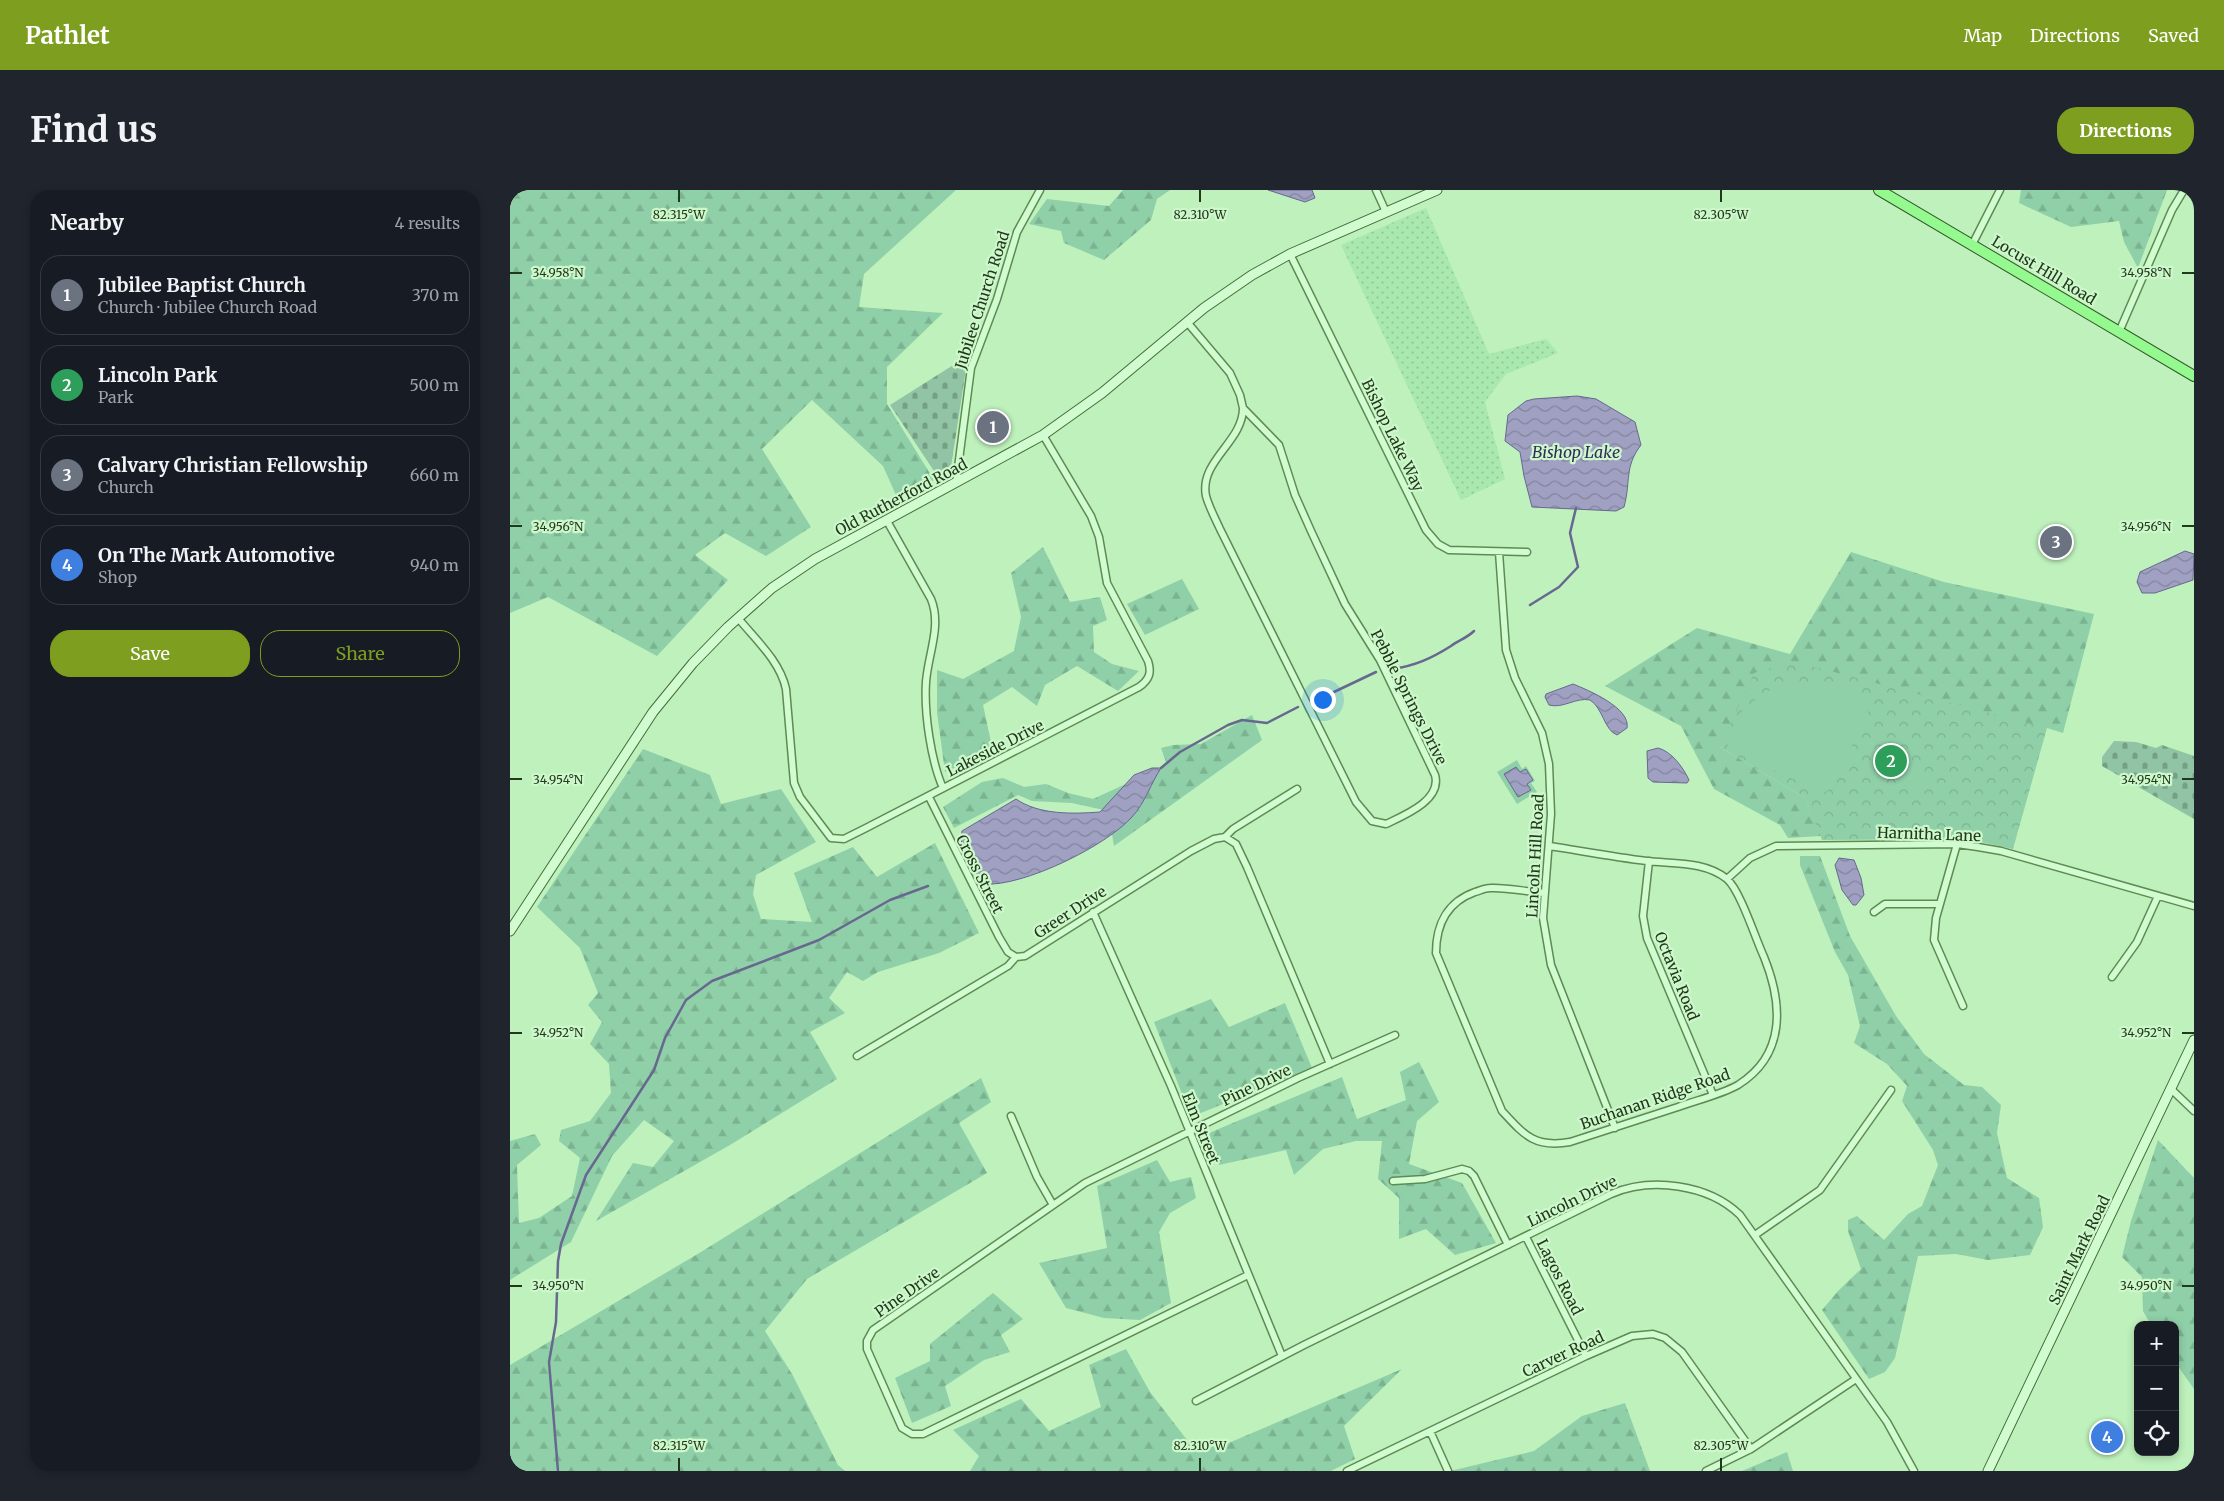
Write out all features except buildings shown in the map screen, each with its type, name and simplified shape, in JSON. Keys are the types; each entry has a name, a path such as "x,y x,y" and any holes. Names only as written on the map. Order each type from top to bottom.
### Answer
{"main road":[{"name":"Locust Hill Road","path":"1879,190 2194,376"}],"street":[{"name":"Jubilee Church Road","path":"956,483 971,368 997,299 1017,232 1040,190"},
{"path":"1376,190 1386,212"},
{"name":"Old Rutherford Road","path":"510,931 653,712 693,664 738,618 772,588 801,567 1043,435 1102,393 1187,322 1236,285 1290,254 1437,190"},
{"path":"1972,244 2000,190"},
{"path":"2119,332 2172,210 2184,190"},
{"name":"Bishop Lake Way","path":"1290,254 1426,530 1438,544 1450,550 1527,552"},
{"name":"Pebble Springs Drive","path":"1187,322 1230,373 1240,395 1242,408 1239,426 1210,469 1206,483 1208,503 1356,802 1372,821 1386,824 1430,797 1436,789 1435,774 1380,660 1345,604 1310,531 1294,495 1282,451 1275,440 1242,408"},
{"name":"Lakeside Drive","path":"738,618 775,663 782,676 786,689 794,783 800,797 828,836 834,839 844,839 929,797 1144,684 1150,674 1148,661 1107,583 1098,537 1091,516 1043,435"},
{"path":"887,521 931,599 935,611 936,626 927,673 926,697 937,774 943,788"},
{"name":"Lincoln Hill Road","path":"1500,552 1506,650 1515,678 1542,733 1549,764 1551,788 1550,846 1542,918 1551,965 1615,1128"},
{"name":"Greer Drive","path":"857,1056 1008,966 1016,957 1026,956 1191,851 1214,839 1225,837 1233,829 1297,790"},
{"name":"Cross Street","path":"929,797 999,937 1008,952 1016,957"},
{"path":"1225,837 1236,844 1247,867 1330,1064"},
{"path":"1957,844 1940,904 1934,940 1963,1006"},
{"name":"Harnitha Lane","path":"1727,879 1750,858 1776,846 1957,844 2001,851 2194,906"},
{"path":"1550,846 1648,861 1694,865 1727,879"},
{"name":"Octavia Road","path":"1648,861 1644,916 1647,938 1713,1095"},
{"name":"Buchanan Ridge Road","path":"1544,893 1489,888 1470,894 1452,905 1442,919 1436,938 1436,953 1502,1111 1517,1128 1532,1140 1551,1145 1615,1128 1737,1086 1753,1074 1767,1055 1775,1036 1778,1002 1769,971 1736,892 1727,879"},
{"path":"2112,976 2137,942 2158,896"},
{"path":"1874,912 1886,904 1940,904"},
{"name":"Elm Street","path":"1093,912 1121,971 1282,1356"},
{"name":"Pine Drive","path":"1248,1275 922,1434 912,1434 902,1428 867,1349 867,1341 871,1333 1053,1205 1099,1176 1330,1064 1395,1035"},
{"name":"Saint Mark Road","path":"1988,1471 2194,1040"},
{"path":"2171,1089 2194,1111"},
{"path":"1755,1235 1820,1190 1891,1090"},
{"path":"1011,1116 1037,1177 1053,1205"},
{"path":"1393,1181 1425,1179 1462,1169 1469,1171 1474,1176 1508,1246"},
{"name":"Lincoln Drive","path":"1196,1401 1282,1356 1619,1191 1649,1186 1693,1190 1710,1195 1731,1206 1755,1235 1887,1422 1914,1471"},
{"name":"Lagos Road","path":"1526,1237 1586,1356"},
{"name":"Carver Road","path":"1347,1471 1586,1356 1632,1336 1653,1334 1664,1338 1682,1352 1750,1449"},
{"path":"1706,1471 1750,1449 1856,1379"},
{"path":"1430,1431 1448,1471"}],"green space":[{"path":"510,190 956,190 864,274 859,307 943,313 887,367 887,404 934,480 896,495 883,466 812,400 762,449 811,527 766,556 725,533 695,555 728,580 657,656 548,597 510,613"},
{"path":"1123,190 1170,190 1157,199 1151,220 1104,260 1064,243 1061,231 1029,224 1047,199 1109,206"},
{"path":"2021,190 2167,190 2138,268 2124,242 2119,221 2071,227 2019,203"},
{"path":"1426,208 1489,354 1546,339 1558,353 1506,374 1485,402 1505,479 1461,500 1341,245"},
{"path":"955,364 966,369 950,473 947,480 940,480 890,405"},
{"path":"1043,547 1070,602 1100,597 1107,620 1093,626 1094,652 1112,664 1139,671 1118,691 1077,666 1045,685 1037,706 1012,687 983,705 993,751 945,772 937,712 937,670 963,679 1014,651 1021,617 1011,573"},
{"path":"1851,552 1944,582 2094,614 2063,733 2047,728 1720,747 1805,798 1821,836 1788,838 1780,825 1714,789 1681,726 1605,686 1697,628 1790,654"},
{"path":"1182,579 1199,609 1145,635 1127,604"},
{"path":"1792,661 2047,728 2013,849 1967,839 1822,840 1805,798 1720,747 1754,673"},
{"path":"1819,683 1867,694 1870,708 1832,788 1823,793 1727,748 1742,711 1766,691"},
{"path":"1252,715 1262,740 1114,846 1108,811 1072,803 1032,801 1018,795 954,828 943,807 982,782 1003,778 1024,787 1046,784 1068,793 1093,799 1167,765 1161,748 1173,745 1201,744"},
{"path":"2114,741 2136,742 2156,748 2162,745 2194,756 2194,819 2102,766 2102,757"},
{"path":"643,749 710,775 721,804 781,789 816,842 756,875 753,894 761,919 812,922 794,873 853,847 877,877 935,843 979,933 939,953 878,972 863,981 847,972 829,998 845,1013 810,1032 837,1079 730,1145 596,1221 633,1163 653,1167 674,1141 644,1120 612,1156 571,1242 510,1280 510,1141 535,1134 541,1145 517,1165 519,1223 539,1218 572,1196 580,1158 559,1141 561,1130 590,1121 611,1093 609,1064 590,1044 602,1022 588,1005 598,993 580,948 537,907"},
{"path":"1517,760 1522,769 1526,766 1535,781 1531,783 1537,792 1517,804 1497,772"},
{"path":"1909,760 1926,765 1920,790 1903,786"},
{"path":"1800,856 1820,856 1850,936 1896,1016 1924,1054 1964,1085 1982,1087 2001,1105 1997,1133 2007,1178 2039,1198 2043,1227 2030,1255 1988,1260 1956,1254 1918,1256 1895,1358 1885,1372 1869,1379 1822,1310 1861,1269 1848,1231 1848,1220 1857,1216 1884,1240 1908,1214 1922,1206 1938,1165 1933,1150 1902,1101 1907,1086 1887,1064 1854,1043 1860,1026 1848,975 1835,952 1800,865"},
{"path":"1211,999 1229,1027 1285,1003 1312,1068 1191,1117 1154,1022"},
{"path":"1419,1062 1439,1102 1417,1121 1409,1164 1462,1183 1496,1243 1455,1255 1426,1229 1399,1239 1399,1198 1378,1179 1382,1141 1356,1141 1323,1149 1294,1175 1286,1150 1219,1165 1209,1133 1342,1077 1357,1119 1406,1100 1400,1072"},
{"path":"981,1078 991,1102 959,1123 987,1173 807,1279 765,1331 792,1374 838,1465 845,1471 510,1471 510,1365 701,1252"},
{"path":"2158,1140 2194,1178 2194,1389 2179,1368 2179,1321 2149,1321 2143,1311 2142,1277 2122,1257 2131,1221"},
{"path":"1157,1160 1170,1182 1191,1177 1196,1198 1170,1213 1159,1232 1171,1303 1140,1320 1104,1318 1066,1308 1039,1263 1107,1248 1097,1186"},
{"path":"993,1293 1023,1319 1001,1335 1010,1352 984,1360 945,1386 951,1406 912,1423 895,1378 930,1361 930,1344"},
{"path":"1126,1349 1150,1392 1194,1449 1224,1445 1402,1369 1344,1426 1355,1459 1331,1471 970,1471 979,1456 953,1430 1021,1399 1049,1431 1101,1407 1089,1365"},
{"path":"1625,1403 1650,1471 1450,1471 1534,1451 1582,1416"},
{"path":"1787,1452 1793,1471 1742,1471"}],"water":[{"path":"1268,190 1312,190 1315,198 1305,202"},
{"name":"Bishop Lake","path":"1577,396 1596,399 1635,422 1641,445 1632,460 1624,507 1616,511 1532,507 1520,452 1505,441 1508,415 1526,401"},
{"path":"2185,551 2194,554 2193,580 2155,593 2142,593 2137,582 2140,572"},
{"path":"1573,684 1598,695 1616,707 1626,721 1627,728 1617,735 1609,729 1598,708 1590,700 1580,700 1554,706 1549,705 1545,697 1546,694"},
{"path":"1658,748 1667,752 1676,760 1689,780 1687,783 1653,782 1648,778 1647,751"},
{"path":"1516,767 1520,772 1526,769 1533,780 1527,784 1531,790 1518,797 1504,774"},
{"path":"1152,768 1161,768 1141,806 1132,817 1120,828 1084,852 1041,872 1020,879 984,884 964,853 961,839 962,831 1016,799 1046,811 1068,813 1100,812 1134,775"},
{"path":"1839,858 1854,860 1861,878 1864,895 1856,905 1853,905 1842,890 1835,865"}],"waterway":[{"path":"1530,605 1559,587 1578,567 1570,533 1576,508"},
{"path":"1392,669 1416,664 1430,658 1474,631"},
{"path":"1315,701 1376,672"},
{"path":"1161,768 1180,752 1228,725 1242,720 1267,723 1298,707"},
{"path":"558,1471 549,1362 556,1322 558,1261 561,1244 586,1175 654,1070 665,1038 686,1000 712,981 819,940 890,900 928,886"}],"place":[{"name":"Jubilee Baptist Church","path":"993,427"},
{"name":"Calvary Christian Fellowship","path":"2056,542"},
{"name":"Lincoln Park","path":"1891,761"},
{"name":"On The Mark Automotive","path":"2107,1437"}]}
